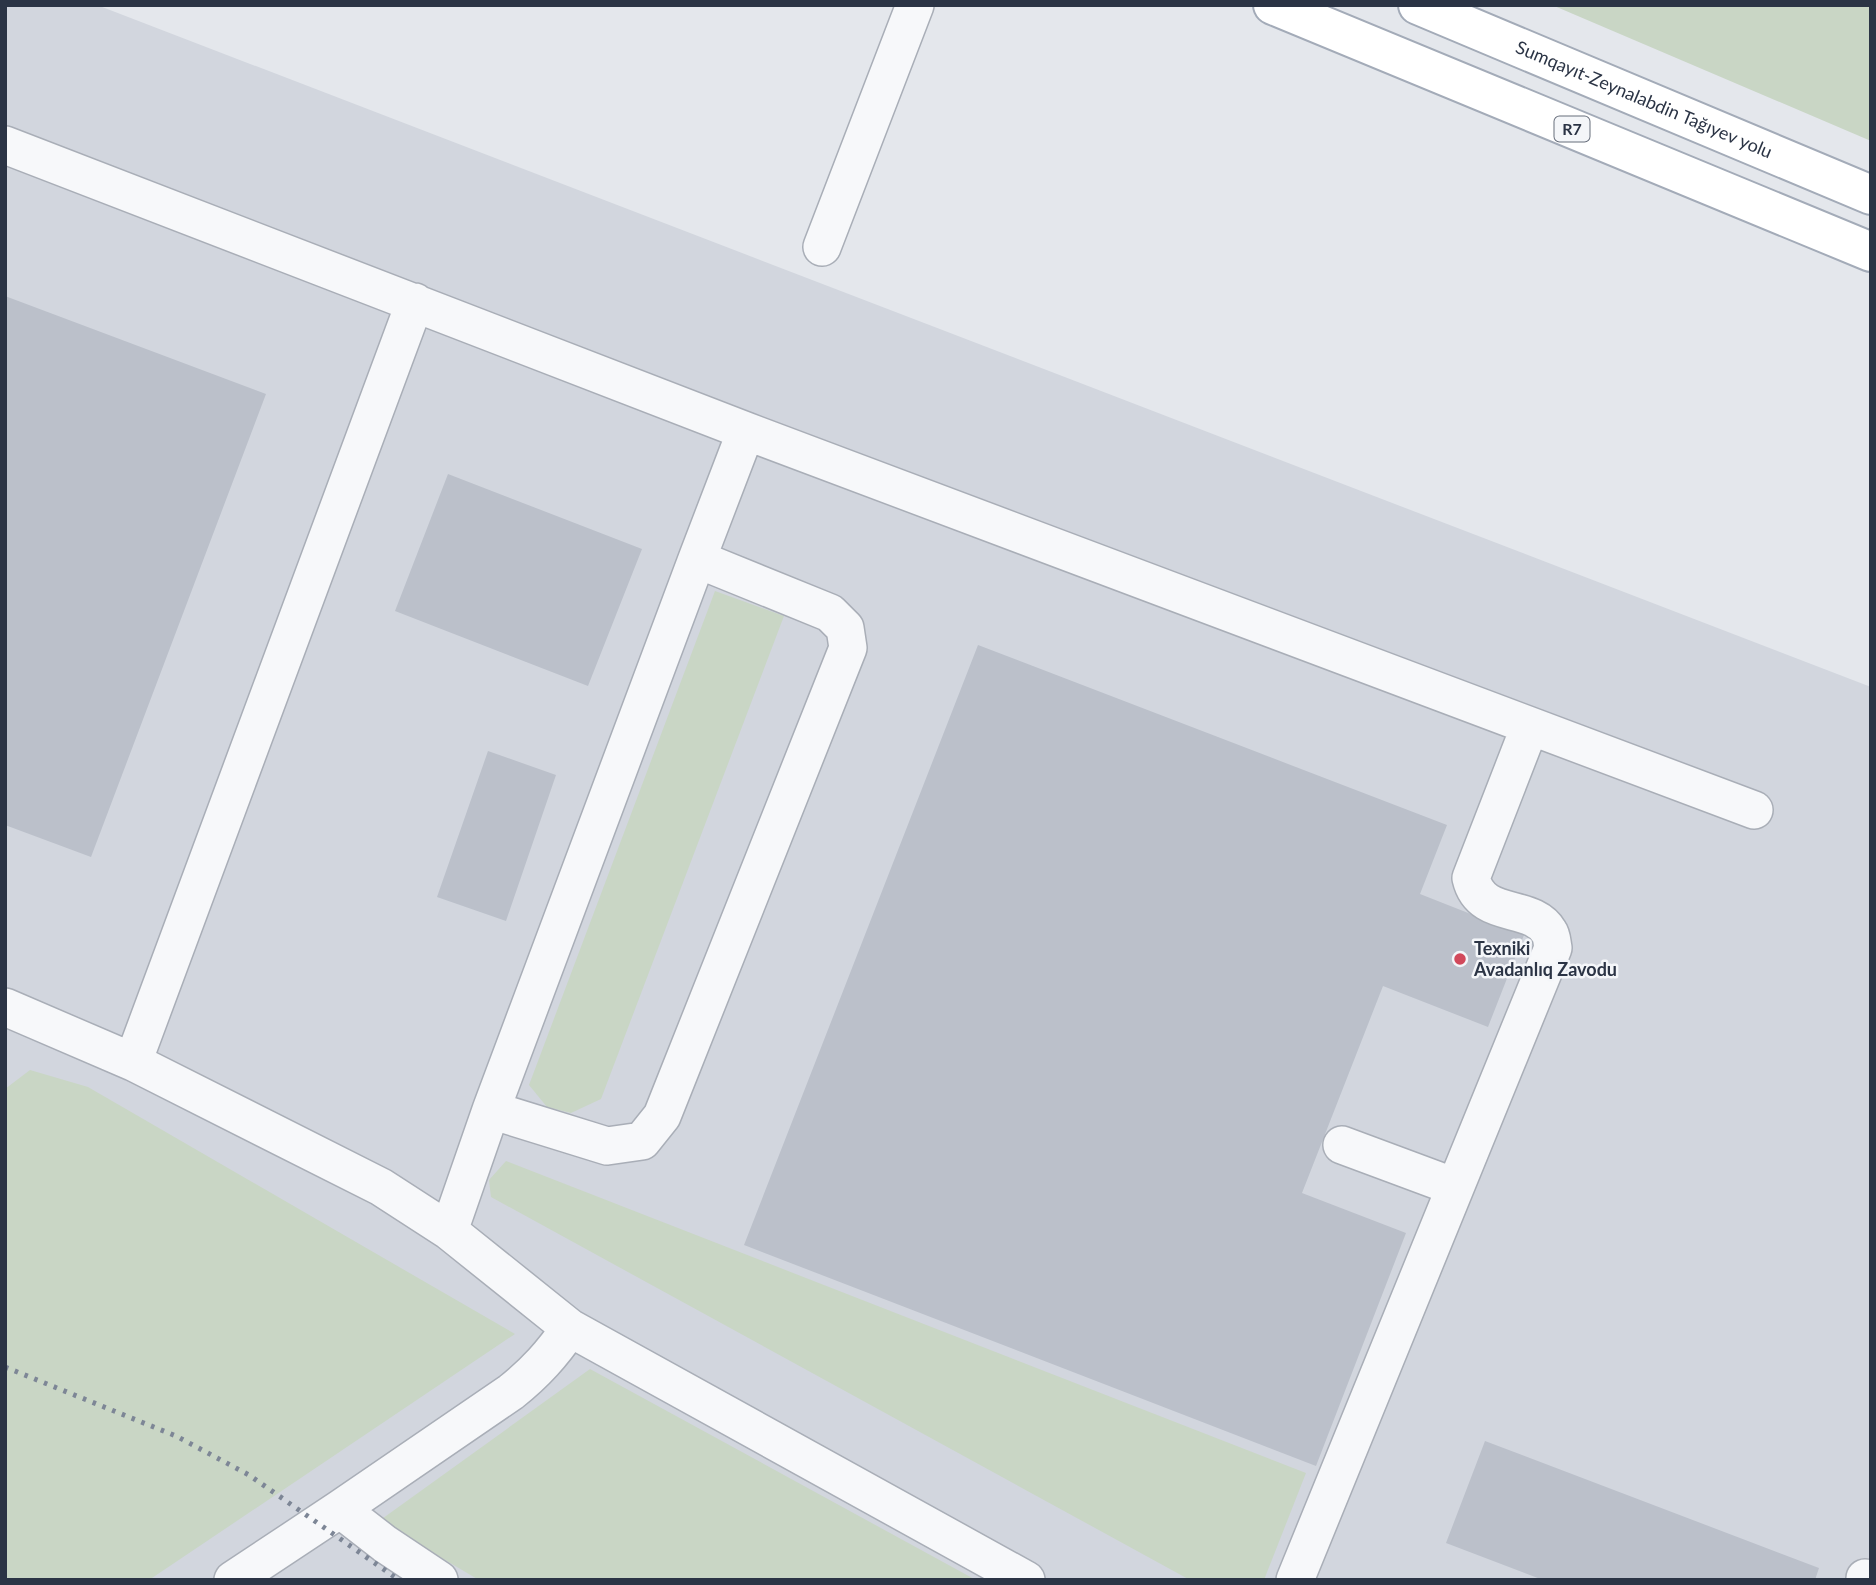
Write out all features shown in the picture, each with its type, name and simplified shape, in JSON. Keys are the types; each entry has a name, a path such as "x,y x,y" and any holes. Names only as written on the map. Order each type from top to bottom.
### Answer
{"main road":[{"name":"R7","path":"1273,5 1871,252"},
{"name":"Sumqayıt-Zeynalabdin Tağıyev yolu","path":"1418,5 1871,195"}],"lane":[{"path":"822,247 915,5"},
{"path":"5,145 746,431 1754,810"},
{"path":"133,1062 415,302"},
{"path":"449,1231 491,1110 746,431"},
{"path":"491,1110 607,1146 642,1141 662,1116 848,648 845,628 830,613 697,559"},
{"path":"1295,1580 1553,948 1550,933 1540,921 1486,902 1474,891 1471,878 1530,726"},
{"path":"5,1007 133,1062 381,1187 449,1231 570,1328 1026,1580"},
{"path":"1342,1145 1455,1187"},
{"path":"233,1580 512,1392 533,1375 570,1328"},
{"path":"340,1510 439,1580"}],"shaded area":[{"path":"5,5 97,5 1871,687 1871,1580 5,1580"}],"green space":[{"path":"1552,5 1871,5 1871,141"},
{"path":"715,591 784,616 601,1099 571,1113 547,1107 529,1085"},
{"path":"30,1070 88,1087 515,1334 149,1580 5,1580 5,1089"},
{"path":"506,1161 1306,1473 1264,1580 1190,1580 491,1197 489,1180"},
{"path":"590,1369 976,1580 479,1580 379,1521"}],"building":[{"path":"5,296 266,394 91,857 5,825"},
{"path":"448,474 642,549 588,686 395,611"},
{"path":"978,645 1447,825 1420,894 1524,935 1488,1027 1383,986 1302,1193 1406,1233 1316,1466 744,1245"},
{"path":"488,751 556,775 506,921 437,897"},
{"path":"1485,1441 1819,1568 1815,1580 1543,1580 1446,1543"}],"railway":[{"path":"5,1367 176,1436 249,1475 399,1580"}],"place":[{"name":"Texniki Avadanlıq Zavodu","path":"1460,959"}]}
